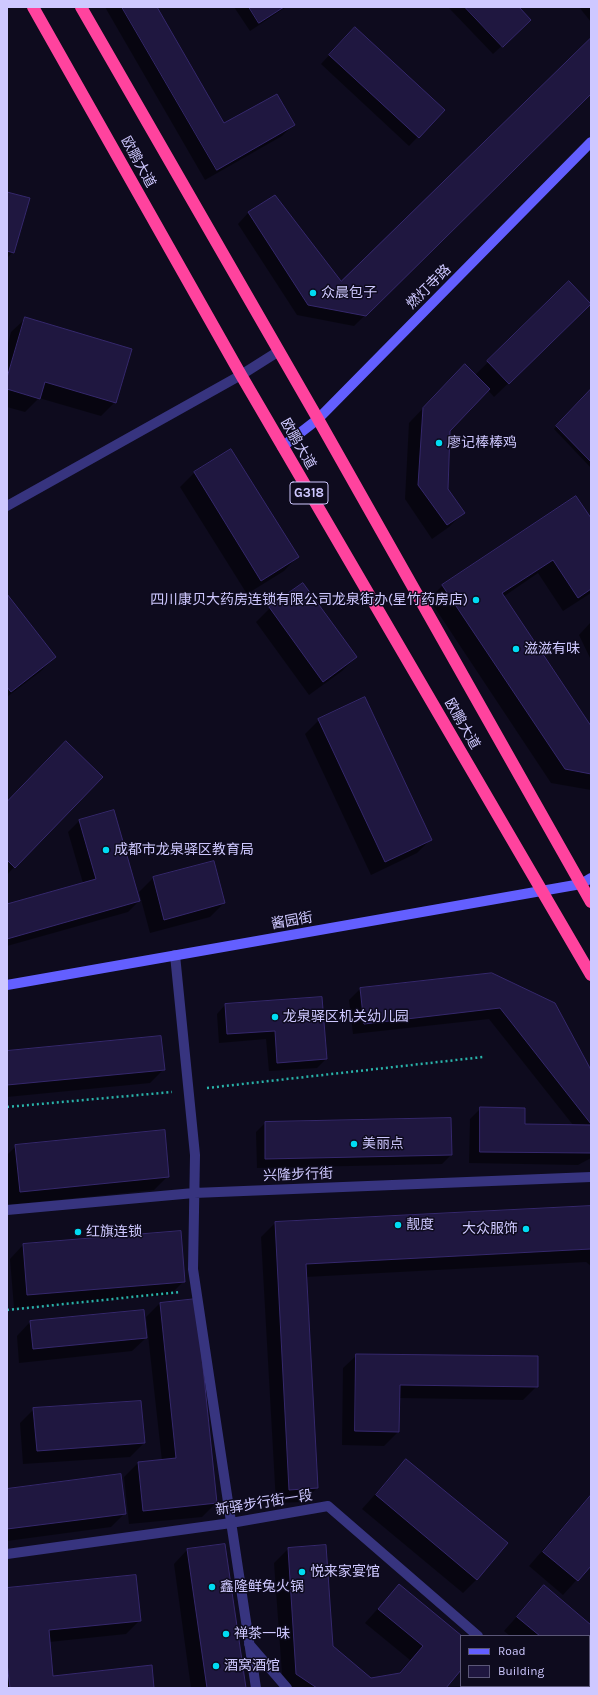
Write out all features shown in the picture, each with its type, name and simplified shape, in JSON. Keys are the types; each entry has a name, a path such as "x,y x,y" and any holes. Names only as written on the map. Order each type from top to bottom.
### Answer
{"highway":[{"name":"欧鹏大道","path":"33,7 282,447 591,975"},
{"name":"欧鹏大道","path":"81,7 586,881 591,902"}],"street":[{"name":"燃灯寺路","path":"282,447 318,419 591,142"},
{"path":"7,506 241,375 279,351"},
{"name":"酱园街","path":"7,985 543,891 586,881"},
{"path":"175,955 195,1155 193,1269 256,1688"},
{"name":"兴隆步行街","path":"7,1210 194,1193 591,1177"},
{"name":"新驿步行街一段","path":"7,1554 231,1523 328,1506 477,1635"},
{"path":"249,1644 287,1688"}],"path":[{"path":"7,1107 189,1090 483,1057"},
{"path":"7,1310 196,1290"}],"building":[{"path":"122,7 157,7 224,123 277,94 295,125 217,170"},
{"path":"249,7 284,7 259,23"},
{"path":"465,7 519,7 531,20 503,47"},
{"path":"355,27 445,110 419,138 329,55"},
{"path":"591,38 591,94 366,316 308,305 248,212 275,195 341,281"},
{"path":"7,192 30,198 14,253 7,251"},
{"path":"569,281 591,304 509,384 487,361"},
{"path":"25,317 132,349 116,403 45,382 40,399 7,389 7,378"},
{"path":"465,364 490,389 450,431 448,489 465,513 447,525 418,485 423,408"},
{"path":"591,389 591,462 556,426"},
{"path":"231,449 299,557 261,581 194,472"},
{"path":"576,496 591,518 591,589 578,598 553,560 502,593 591,726 591,774 565,769 442,585"},
{"path":"303,583 357,657 323,682 269,607"},
{"path":"7,594 56,657 11,692 7,687"},
{"path":"365,697 432,840 385,862 318,719"},
{"path":"66,741 103,777 15,868 7,860 7,802"},
{"name":"成都市龙泉驿区教育局","path":"114,810 140,901 7,939 7,904 96,879 79,820"},
{"path":"214,861 225,903 164,920 153,877"},
{"path":"492,973 555,1003 591,1070 591,1124 500,1008 364,1024 360,988"},
{"name":"龙泉驿区机关幼儿园","path":"322,997 327,1059 277,1063 275,1031 227,1034 225,1004"},
{"path":"161,1036 165,1070 7,1085 7,1051"},
{"path":"480,1107 525,1108 525,1124 591,1125 591,1153 480,1152"},
{"path":"451,1118 452,1155 265,1159 265,1122"},
{"path":"165,1130 169,1177 20,1192 15,1145"},
{"path":"591,1206 591,1249 306,1264 318,1488 289,1490 275,1222"},
{"path":"181,1231 185,1282 27,1295 23,1244"},
{"path":"196,1299 217,1503 143,1511 138,1462 176,1458 160,1303"},
{"path":"144,1310 147,1338 33,1349 30,1321"},
{"path":"356,1354 538,1356 538,1387 400,1385 399,1432 355,1431"},
{"path":"141,1401 145,1443 37,1451 33,1408"},
{"path":"406,1459 508,1543 477,1580 376,1495"},
{"path":"121,1474 126,1514 7,1529 7,1489"},
{"path":"591,1495 591,1566 578,1581 543,1552"},
{"path":"225,1544 246,1688 207,1688 187,1549"},
{"path":"326,1545 333,1646 371,1678 400,1673 423,1646 378,1609 399,1584 461,1635 460,1671 446,1688 317,1688 296,1674 288,1548"},
{"path":"136,1575 141,1621 49,1630 53,1676 152,1665 154,1688 10,1688 7,1663 7,1588"},
{"path":"544,1585 591,1625 591,1679 590,1635 539,1635 517,1617"}],"place":[{"name":"众晨包子","path":"313,293"},
{"name":"廖记棒棒鸡","path":"439,443"},
{"name":"四川康贝大药房连锁有限公司龙泉街办(星竹药房店)","path":"476,600"},
{"name":"滋滋有味","path":"516,649"},
{"name":"成都市龙泉驿区教育局","path":"106,850"},
{"name":"龙泉驿区机关幼儿园","path":"275,1017"},
{"name":"美丽点","path":"354,1144"},
{"name":"靓度","path":"398,1225"},
{"name":"大众服饰","path":"526,1229"},
{"name":"红旗连锁","path":"78,1232"},
{"name":"悦来家宴馆","path":"302,1572"},
{"name":"鑫隆鲜兔火锅","path":"212,1587"},
{"name":"禅茶一味","path":"226,1634"},
{"name":"酒窝酒馆","path":"216,1666"}]}
